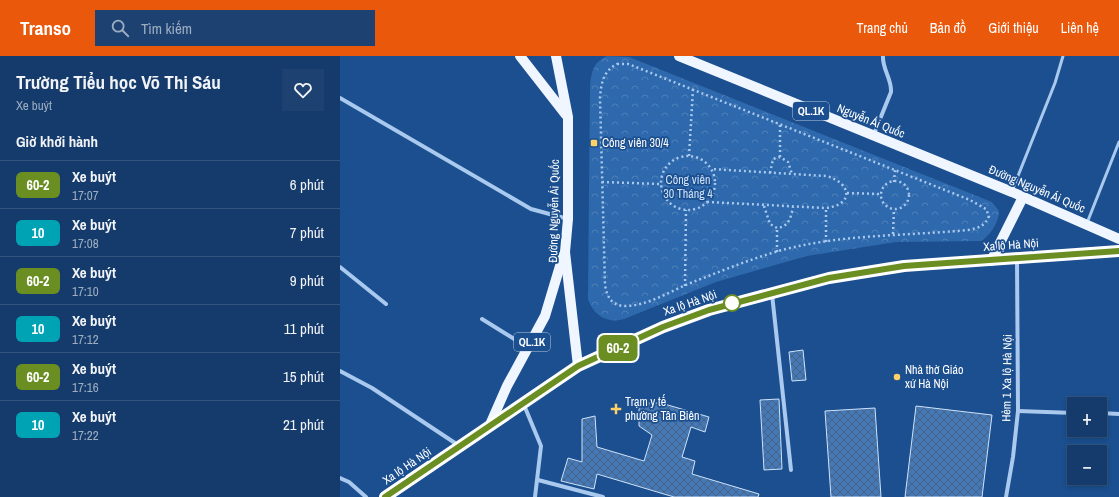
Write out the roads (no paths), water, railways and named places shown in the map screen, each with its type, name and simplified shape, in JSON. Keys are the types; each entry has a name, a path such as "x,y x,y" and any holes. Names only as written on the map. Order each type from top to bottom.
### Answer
{"highway":[{"name":"Xa lộ Hà Nội","path":"385,497 461,447 578,366 663,327 709,310 829,278 904,266 1119,251"}],"main road":[{"path":"520,56 568,117"},
{"name":"Đường Nguyễn Ái Quốc","path":"556,56 568,117 568,220 565,252 578,366"},
{"name":"Nguyễn Ái Quốc","path":"679,56 944,164"},
{"name":"Đường Nguyễn Ái Quốc","path":"944,164 1119,239"},
{"path":"991,261 1022,197"},
{"name":"QL.1K","path":"489,427 507,386 529,348 545,316 565,252"}],"street":[{"path":"873,136 892,92 892,86 884,68 883,56"},
{"path":"340,104 341,99 531,209 568,220"},
{"name":"Hẻm 1 Xa lộ Hà Nội","path":"1006,497 1013,457 1018,411 1017,259"},
{"path":"340,268 386,304"},
{"path":"772,292 791,470"},
{"path":"482,319 529,348"},
{"path":"340,371 372,388 461,447"},
{"path":"524,404 541,446 535,497"},
{"path":"1018,411 1067,413"},
{"path":"1107,413 1119,414"},
{"path":"340,478 349,482 366,497"},
{"path":"538,480 603,497"}],"lane":[{"path":"1012,192 1055,83 1063,56"},
{"path":"1086,224 1119,142"}],"place":[{"name":"Công viên 30/4","path":"594,143"},
{"name":"Nhà thờ Giáo xứ Hà Nội","path":"897,377"},
{"name":"Trạm y tế phường Tân Biên","path":"616,409"}],"park label":[{"name":"Công viên 30 Tháng 4","path":"688,187"}]}
